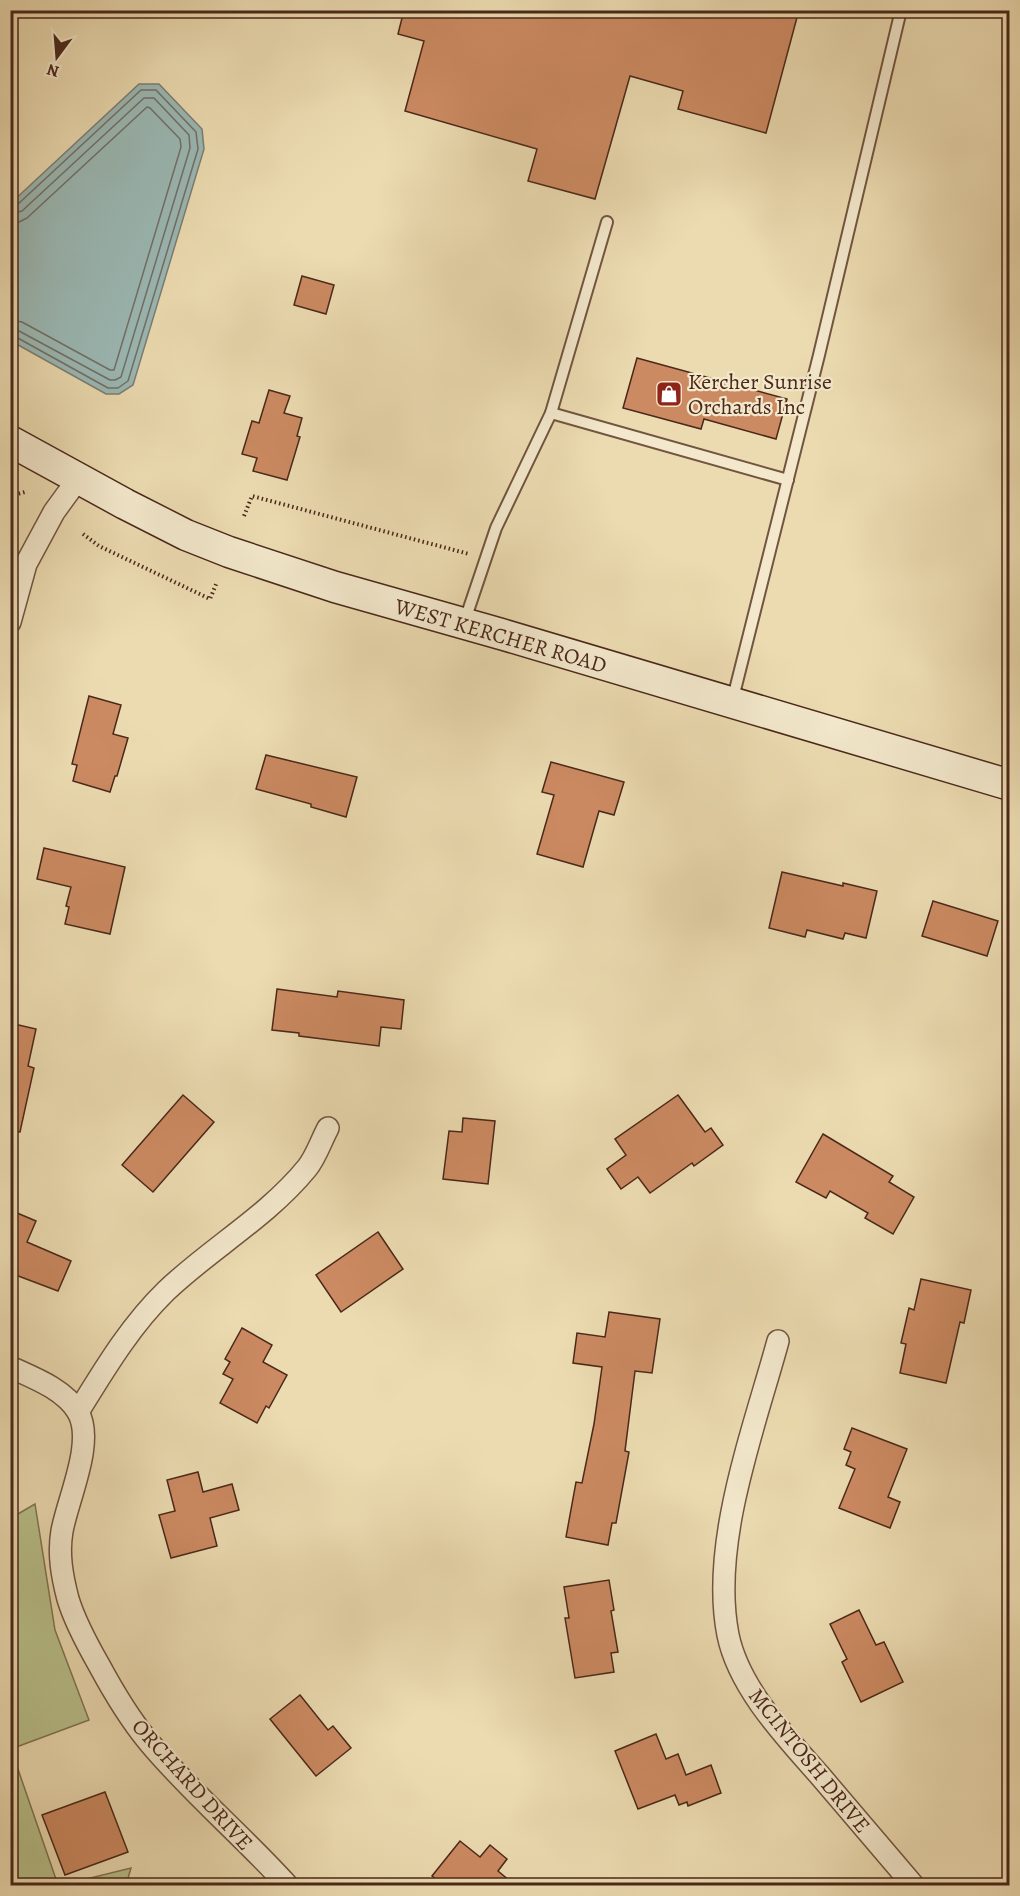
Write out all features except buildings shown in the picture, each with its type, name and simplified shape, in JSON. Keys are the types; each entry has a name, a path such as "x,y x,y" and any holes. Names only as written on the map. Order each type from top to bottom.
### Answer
{"main road":[{"name":"WEST KERCHER ROAD","path":"10,441 124,504 186,535 229,552 335,587 1010,785"}],"street":[{"path":"10,622 26,564 54,512 78,479"},
{"path":"10,1367 46,1384 66,1398 78,1412 140,1319 166,1291 275,1202 308,1166 328,1128"},
{"name":"MCINTOSH DRIVE","path":"778,1341 736,1494 726,1547 724,1593 728,1636 741,1671 770,1718 914,1886"},
{"name":"ORCHARD DRIVE","path":"78,1412 84,1428 84,1446 62,1532 60,1563 69,1600 83,1637 112,1690 148,1740 189,1786 286,1885"}],"lane":[{"path":"731,702 788,480 901,10"},
{"path":"464,624 496,528 551,413 607,222"},
{"path":"551,413 788,480"}],"path":[{"path":"10,496 26,492"},
{"path":"244,516 252,496 485,558"},
{"path":"83,534 99,546 210,599 217,582"}],"green space":[{"path":"35,1504 55,1630 89,1720 11,1749 11,1518"},
{"path":"11,1749 58,1885 11,1885"},
{"path":"131,1868 126,1885 62,1885"}],"water":[{"path":"139,84 159,84 202,129 204,149 133,385 119,394 106,394 11,341 11,203"}],"place":[{"name":"Kercher Sunrise Orchards Inc","path":"669,394"}]}
